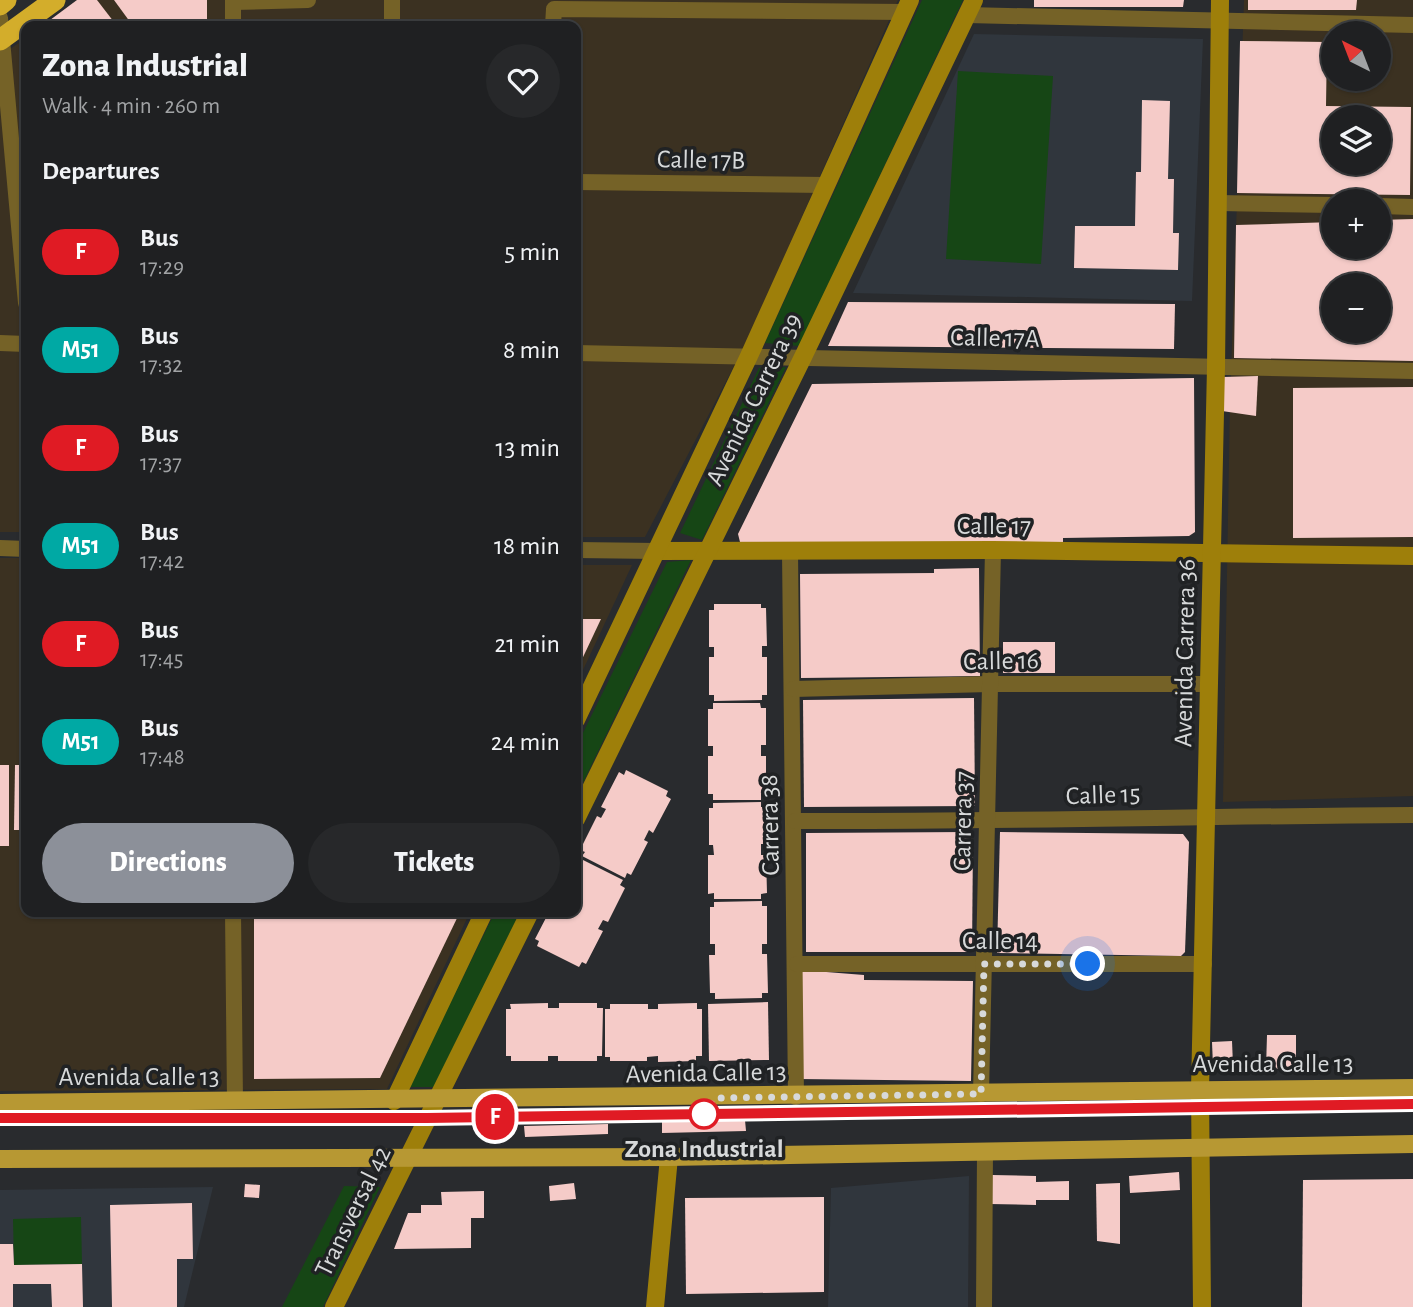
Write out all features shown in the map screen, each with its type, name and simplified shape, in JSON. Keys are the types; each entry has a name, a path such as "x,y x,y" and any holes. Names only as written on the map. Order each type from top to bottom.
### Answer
{"highway":[{"path":"0,5 6,0"},
{"path":"1,32 55,0"}],"main road":[{"name":"Avenida Calle 13","path":"0,1103 436,1101 1413,1088"},
{"path":"0,1159 668,1157 1413,1144"}],"street":[{"path":"233,21 233,1 308,0"},
{"path":"392,0 392,21"},
{"name":"Avenida Carrera 36","path":"1202,1307 1199,1147 1219,203 1220,0"},
{"path":"553,21 554,9 907,6"},
{"name":"Avenida Carrera 39","path":"581,710 749,356 907,6"},
{"path":"970,7 1220,21 1413,25"},
{"name":"Avenida Carrera 39","path":"581,809 803,357 970,7"},
{"path":"1,32 21,249"},
{"name":"Calle 17B","path":"581,182 826,185"},
{"path":"1219,203 1321,205"},
{"path":"1391,206 1413,207"},
{"path":"0,343 21,344"},
{"name":"Calle 17A","path":"581,353 1413,371"},
{"path":"0,548 21,548"},
{"name":"Calle 17","path":"581,551 993,550 1413,556"},
{"name":"Carrera 37","path":"981,1094 993,550"},
{"name":"Carrera 38","path":"790,552 797,964 796,1097"},
{"name":"Calle 16","path":"793,689 989,684 1209,684"},
{"name":"Calle 15","path":"795,821 987,822 1207,816 1413,815"},
{"path":"233,917 234,1101"},
{"path":"394,1101 482,917"},
{"path":"436,1101 528,917"},
{"name":"Calle 14","path":"797,964 1204,964"},
{"name":"Transversal 42","path":"334,1307 436,1101"},
{"path":"984,1307 985,1151"},
{"path":"655,1307 668,1157"}],"shaded area":[{"path":"77,0 898,0 746,343 645,537 581,537 581,21 49,21"},
{"path":"1244,0 1413,0 1413,796 1223,802 1230,402"},
{"path":"974,34 1203,39 1192,301 853,293"},
{"path":"21,41 21,532 0,532 0,56"},
{"path":"0,558 21,558 21,917 468,917 387,1089 0,1091"},
{"path":"581,565 632,565 581,674"},
{"path":"969,1176 968,1307 828,1307 831,1188"},
{"path":"213,1187 184,1307 0,1307 0,1190"}],"green space":[{"path":"922,0 963,0 799,346 765,343"},
{"path":"958,71 1053,76 1041,264 946,259"},
{"path":"786,367 702,540 680,533 759,368"},
{"path":"691,560 581,787 581,737 667,562"},
{"path":"493,917 518,917 435,1087 409,1087"},
{"path":"344,1186 380,1187 323,1307 282,1307"},
{"path":"81,1217 82,1264 14,1265 13,1219"}],"building":[{"path":"77,0 97,0 113,21 49,21"},
{"path":"114,0 207,0 207,21 129,21"},
{"path":"1034,0 1184,0 1183,7 1034,7"},
{"path":"1248,0 1357,0 1356,10 1248,10"},
{"path":"1240,41 1321,42 1321,91 1326,91 1326,105 1321,105 1321,175 1391,175 1391,107 1411,107 1410,195 1391,195 1391,189 1321,189 1321,194 1237,193"},
{"path":"1142,100 1170,101 1168,179 1174,179 1173,233 1179,233 1178,270 1074,268 1075,226 1135,226 1136,172 1141,172"},
{"path":"1413,219 1413,361 1234,358 1236,225 1321,222 1321,259 1391,259 1391,220"},
{"path":"848,302 1175,304 1174,349 828,346"},
{"path":"1258,376 1256,416 1222,411 1223,377"},
{"path":"1194,378 1195,532 1189,536 1063,538 1063,542 746,546 740,542 738,534 812,384"},
{"path":"1413,387 1413,537 1293,538 1293,388"},
{"path":"979,568 980,676 801,678 800,574 934,573 934,569"},
{"path":"714,604 761,604 761,608 766,608 767,646 762,646 762,657 767,657 767,695 762,695 762,700 714,701 714,695 709,695 709,657 714,657 714,647 709,647 709,610 714,610"},
{"path":"581,619 601,619 581,661"},
{"path":"1003,642 1055,642 1055,673 1003,673"},
{"path":"974,698 975,806 804,807 803,700"},
{"path":"713,703 760,703 761,708 766,708 766,745 761,745 761,756 766,756 766,794 761,794 761,800 713,800 713,794 708,794 708,756 713,756 713,746 708,746 708,709 713,709"},
{"path":"0,765 9,765 9,846 0,846"},
{"path":"15,765 21,765 21,830 14,830"},
{"path":"626,770 668,791 666,796 671,799 653,833 649,830 644,840 648,842 631,875 627,873 625,878 582,856 585,852 581,850 597,816 601,818 606,809 601,807 619,772 624,775"},
{"path":"761,802 761,807 766,807 766,844 761,844 761,855 766,855 767,893 761,894 761,899 714,899 714,893 708,894 708,855 714,855 713,845 709,845 709,808 713,808 713,803"},
{"path":"968,832 973,840 972,952 806,952 806,833"},
{"path":"1000,832 1183,834 1189,842 1185,952 1181,956 997,953"},
{"path":"581,859 623,880 620,885 625,888 608,922 603,920 598,929 603,931 586,964 582,962 579,967 537,946 539,941 535,939 546,917 581,917"},
{"path":"762,901 762,906 767,906 767,944 762,944 762,954 767,954 768,993 762,993 762,998 715,999 715,993 710,993 709,955 715,955 715,944 710,944 710,907 714,907 714,902"},
{"path":"254,917 458,917 380,1078 254,1079"},
{"path":"801,970 864,975 864,980 973,981 971,1081 798,1079"},
{"path":"768,1002 769,1060 709,1061 708,1004"},
{"path":"548,1003 548,1008 559,1008 559,1003 597,1003 597,1008 603,1008 602,1056 597,1056 597,1061 558,1061 558,1056 548,1056 548,1061 511,1061 511,1056 506,1056 506,1009 511,1009 510,1004"},
{"path":"697,1003 697,1009 702,1009 702,1056 696,1056 696,1061 658,1062 658,1056 647,1057 647,1061 610,1061 610,1057 605,1057 605,1009 610,1009 610,1004 648,1004 648,1009 658,1009 658,1004"},
{"path":"1267,1035 1296,1035 1296,1069 1266,1069"},
{"path":"1232,1041 1233,1065 1213,1066 1212,1042"},
{"name":"Zona Industrial","path":"745,1120 746,1131 662,1133 662,1122"},
{"name":"Zona Industrial","path":"608,1124 608,1134 525,1137 524,1126"},
{"path":"1179,1172 1180,1190 1130,1193 1129,1176"},
{"path":"992,1175 1036,1176 1036,1182 1069,1181 1069,1200 1036,1200 1036,1205 990,1204"},
{"path":"1413,1179 1413,1307 1302,1307 1303,1180"},
{"path":"574,1183 576,1199 550,1201 549,1186"},
{"path":"1120,1183 1120,1244 1097,1241 1096,1184"},
{"path":"245,1184 260,1185 259,1198 244,1197"},
{"path":"484,1191 484,1218 471,1218 471,1248 394,1249 408,1213 421,1213 421,1205 442,1205 441,1192"},
{"path":"824,1197 824,1292 686,1294 685,1198"},
{"path":"192,1203 193,1259 177,1259 177,1307 112,1307 110,1205"},
{"path":"0,1244 13,1244 14,1265 82,1264 83,1307 52,1307 51,1284 13,1284 13,1307 0,1307"}],"bus line":[{"name":"F","path":"0,1118 427,1118 818,1113 976,1108 1413,1104"}],"place":[{"name":"Zona Industrial","path":"704,1114"}],"route":[{"path":"704,1114 716,1098 981,1094 984,964 1088,964"}]}
